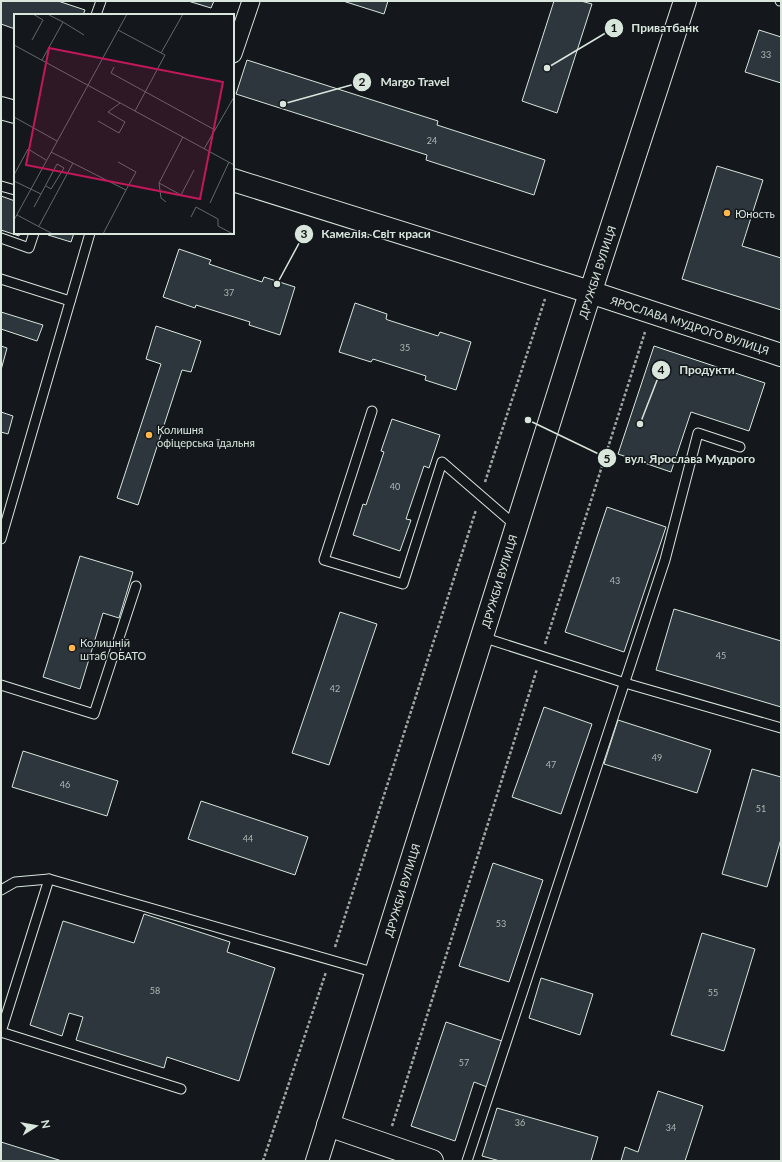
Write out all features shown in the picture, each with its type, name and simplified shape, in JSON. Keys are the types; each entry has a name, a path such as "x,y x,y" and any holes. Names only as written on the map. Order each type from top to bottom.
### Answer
{"street":[{"path":"234,51 250,1"},
{"name":"ДРУЖБИ ВУЛИЦЯ","path":"317,1161 590,292 685,1"},
{"path":"1,108 14,112"},
{"name":"ЯРОСЛАВА МУДРОГО ВУЛИЦЯ","path":"234,180 551,279 781,355"},
{"path":"328,1125 432,1161"}],"lane":[{"path":"96,14 101,1"},
{"path":"1,186 14,190"},
{"path":"1,238 29,248 34,234"},
{"path":"1,539 90,234"},
{"path":"1,279 70,301"},
{"path":"372,411 324,560 403,584 442,462 516,526"},
{"path":"468,1161 665,560 698,433 740,447"},
{"path":"1,685 94,714 136,586"},
{"path":"482,636 625,683 781,728"},
{"path":"49,879 1,1032 181,1089"},
{"path":"1,890 15,882 49,879 376,973"}],"path":[{"path":"264,1161 551,279"},
{"path":"386,1145 645,332"}],"building":[{"path":"1,1 58,1 85,10 83,14 14,14 14,29 1,24"},
{"path":"188,1 214,1 211,8"},
{"path":"343,1 388,1 384,14"},
{"path":"554,1 581,1 592,4 557,113 522,101"},
{"path":"759,30 781,37 781,83 745,72"},
{"path":"247,60 438,121 437,125 545,160 534,195 426,160 427,155 236,94"},
{"name":"Юность","path":"717,166 763,180 742,246 781,258 781,310 682,279"},
{"path":"1,196 14,201 14,234 20,234 19,236 1,230"},
{"path":"48,234 74,234 71,242"},
{"path":"179,249 211,260 209,264 262,282 264,277 295,287 280,335 249,325 250,322 196,305 195,308 163,297"},
{"path":"355,303 387,314 386,319 388,320 438,336 440,332 471,342 456,390 425,380 426,376 373,359 371,362 339,352"},
{"path":"1,312 43,325 37,341 1,329"},
{"name":"Колишня офіцерська їдальня","path":"156,326 201,341 191,372 182,370 138,505 117,498 161,364 146,359"},
{"path":"1,346 7,348 1,370"},
{"path":"654,346 765,383 749,431 691,412 671,472 618,454"},
{"path":"1,412 13,416 8,434 1,432"},
{"path":"392,419 440,435 429,468 424,466 406,519 411,520 400,551 353,535 363,504 366,505 384,452 381,451"},
{"path":"607,507 666,527 624,652 565,632"},
{"name":"Колишній штаб ОБАТО","path":"80,556 133,572 119,618 103,613 80,689 43,677"},
{"path":"674,609 781,641 781,707 656,670"},
{"path":"340,612 377,624 329,765 292,753"},
{"path":"544,707 592,724 561,814 512,797"},
{"path":"618,720 711,750 697,793 604,764"},
{"path":"23,751 118,781 107,816 12,787"},
{"path":"752,769 781,777 781,839 767,887 722,874"},
{"path":"201,801 308,837 295,875 188,839"},
{"path":"493,863 543,880 509,982 459,966"},
{"path":"144,914 230,942 227,952 275,968 239,1081 167,1057 164,1068 76,1040 83,1017 69,1013 62,1036 30,1025 63,921 134,943"},
{"path":"702,933 755,949 724,1051 671,1035"},
{"path":"541,978 593,994 580,1035 529,1018"},
{"path":"446,1022 502,1041 487,1087 474,1082 455,1141 411,1126"},
{"path":"658,1091 703,1106 685,1161 621,1161 625,1147 638,1152"},
{"path":"497,1108 598,1137 591,1161 500,1161 482,1156"},
{"path":"1,1142 62,1161 1,1161"}],"place":[{"name":"Приватбанк","path":"547,68"},
{"name":"Margo Travel","path":"283,104"},
{"name":"Юность","path":"727,213"},
{"name":"Камелія. Світ краси","path":"277,284"},
{"name":"вул. Ярослава Мудрого","path":"528,420"},
{"name":"Продукти","path":"640,424"},
{"name":"Колишня офіцерська їдальня","path":"149,435"},
{"name":"Колишній штаб ОБАТО","path":"72,648"}]}
